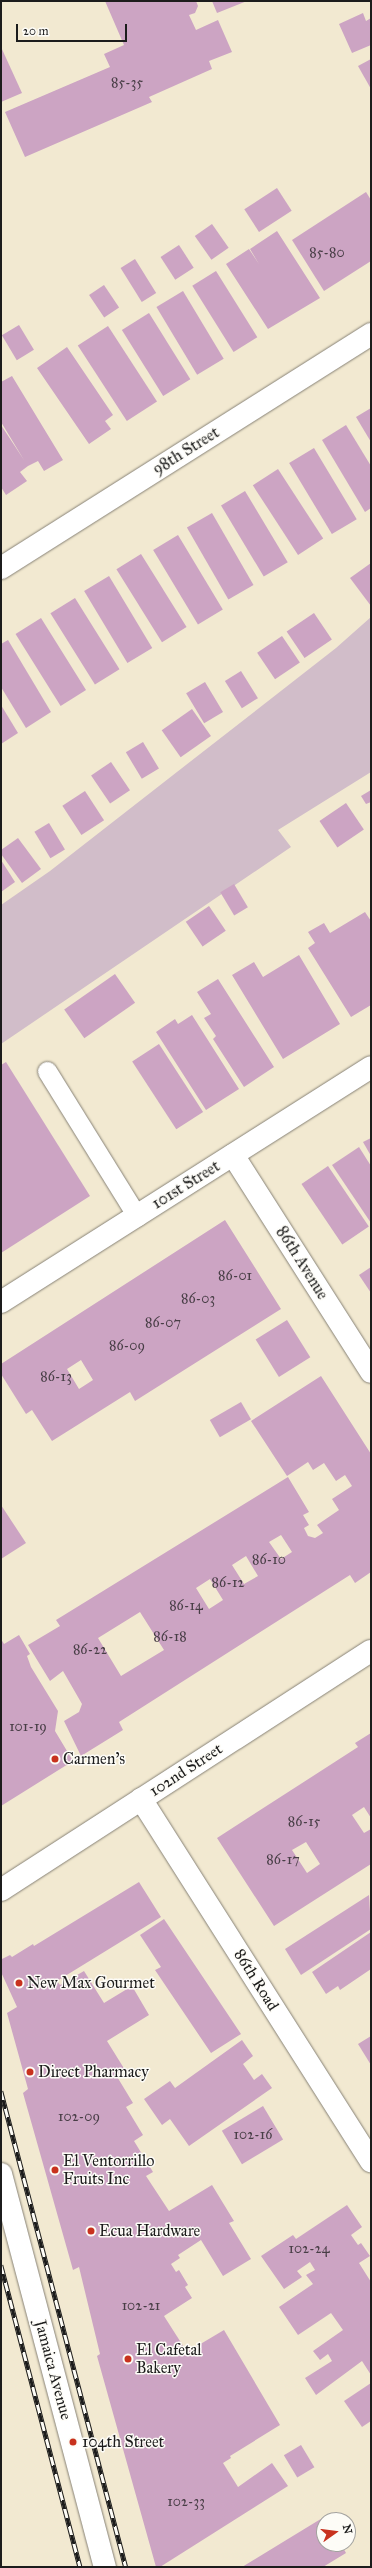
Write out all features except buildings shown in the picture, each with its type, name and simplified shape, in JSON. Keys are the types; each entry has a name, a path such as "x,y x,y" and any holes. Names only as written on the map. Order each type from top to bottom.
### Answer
{"street":[{"name":"98th Street","path":"1,568 371,334"},
{"name":"101st Street","path":"1,1302 371,1067"},
{"name":"86th Avenue","path":"233,1155 371,1372"},
{"name":"102nd Street","path":"1,1890 371,1651"},
{"name":"86th Road","path":"141,1799 371,2161"},
{"name":"Jamaica Avenue","path":"1,2174 105,2567"}],"lane":[{"path":"47,1071 137,1216"}],"shaded area":[{"path":"371,617 371,772 278,830 291,847 1,1044 1,905 50,871 336,648"}],"railway":[{"path":"1,2091 126,2567"},
{"path":"1,2265 80,2567"}],"place":[{"name":"Carmen's","path":"55,1759"},
{"name":"New Max Gourmet","path":"19,1983"},
{"name":"Direct Pharmacy","path":"30,2072"},
{"name":"El Ventorrillo Fruits Inc","path":"55,2170"},
{"name":"Ecua Hardware","path":"91,2231"},
{"name":"El Cafetal Bakery","path":"128,2359"},
{"name":"104th Street","path":"73,2442"}]}
